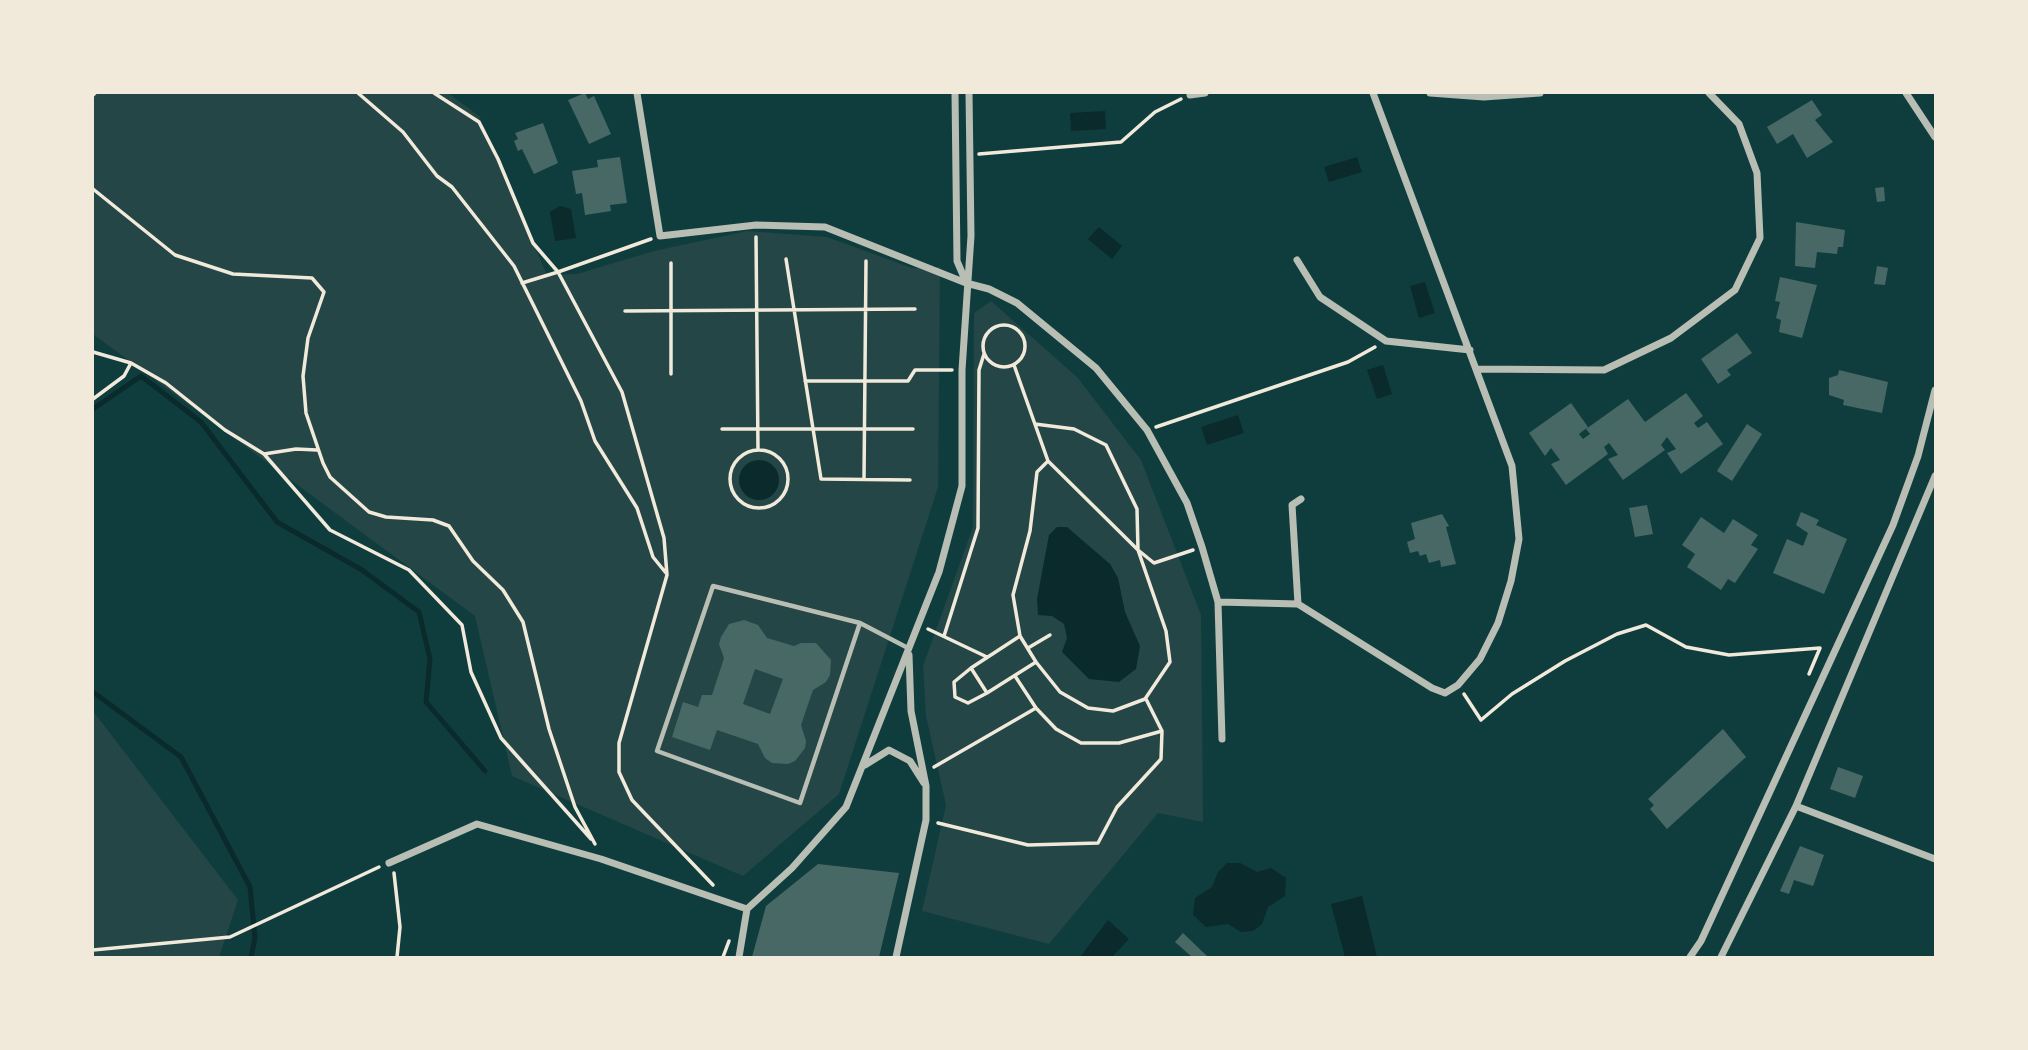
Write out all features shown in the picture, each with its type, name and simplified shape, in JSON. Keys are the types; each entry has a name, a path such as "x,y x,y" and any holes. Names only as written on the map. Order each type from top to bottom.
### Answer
{"street":[{"path":"637,93 660,236 756,225 825,226 966,283 989,289 1017,303 1096,368 1147,430 1187,503 1202,547 1218,602 1222,739"},
{"path":"955,93 957,261 966,283"},
{"path":"739,957 747,909 792,868 846,807 865,765 939,572 962,486 962,370 971,236 969,93"},
{"path":"1190,95 1205,93"},
{"path":"1218,602 1298,604 1432,688 1445,693 1458,685 1480,659 1497,623 1511,581 1519,539 1512,466 1373,93"},
{"path":"1430,93 1484,97 1540,93"},
{"path":"1477,369 1604,370 1671,338 1735,290 1760,238 1757,173 1739,124 1709,93"},
{"path":"1906,93 1935,137"},
{"path":"1297,260 1320,297 1386,341 1470,351"},
{"path":"1690,957 1702,941 1893,525 1918,456 1935,390"},
{"path":"1721,957 1796,806 1935,476"},
{"path":"1298,604 1292,505 1301,499"},
{"path":"895,957 926,820 926,786 911,711 909,649"},
{"path":"865,765 889,750 910,761 926,786"},
{"path":"1796,806 1935,859"},
{"path":"389,863 477,824 601,859 747,909"}],"lane":[{"path":"860,623 800,803 657,751 713,586 860,623 909,649"}],"path":[{"path":"358,93 403,132 437,176 452,187 514,266 581,401 596,442 637,508 653,557 667,575"},
{"path":"434,93 479,122 498,159 533,243 558,272 622,392 664,538 667,575 619,743 619,772 632,800 713,886 712,897"},
{"path":"970,155 1121,142 1155,112 1190,95"},
{"path":"93,189 141,231 175,255 233,274 312,278 324,292 308,338 303,376 306,413 317,450 331,477 369,512 386,517 433,520 449,526 473,561 503,590 523,622 549,729 575,807 601,859"},
{"path":"756,225 758,450"},
{"path":"522,284 660,236"},
{"path":"786,259 821,479 910,480"},
{"path":"864,480 866,261"},
{"path":"671,263 671,374"},
{"path":"625,310 757,312 915,309"},
{"path":"1005,325 1023,335 1026,349 1014,365 1000,367 988,360 984,340 992,329 1005,325"},
{"path":"1147,430 1348,362 1386,341"},
{"path":"93,352 131,363 166,383 225,429 264,454 330,530 409,570 462,625 471,672 501,738 595,844"},
{"path":"93,400 124,376 131,363"},
{"path":"1014,365 1048,461 1138,550 1154,563 1202,547"},
{"path":"805,381 908,382 915,370 934,371"},
{"path":"1035,424 1074,429 1106,445 1137,509 1138,550 1166,631 1170,662 1145,699 1113,711 1088,708 1060,692 1020,636 1013,595 1030,531 1037,472 1048,461"},
{"path":"722,429 913,429"},
{"path":"264,454 296,449 317,450"},
{"path":"758,450 768,451 783,463 788,482 780,500 763,508 744,504 731,489 730,479 732,469 740,457 758,450"},
{"path":"917,624 987,657"},
{"path":"1458,685 1481,720 1513,694 1565,662 1616,634 1646,625 1686,647 1729,655 1820,648 1804,686"},
{"path":"1028,649 1050,635"},
{"path":"1020,636 971,667 954,682 955,697 968,704 1036,662"},
{"path":"971,667 987,693"},
{"path":"1015,676 1036,708 1056,729 1082,743 1119,743 1162,731"},
{"path":"926,820 1028,845 1098,843 1117,807 1161,759 1162,731 1145,699"},
{"path":"923,774 1036,708"},
{"path":"93,950 230,937 389,863 394,872 400,927 397,957"}],"shaded area":[{"path":"93,93 448,93 479,116 547,275 577,274 654,251 747,231 827,237 912,268 940,267 938,487 839,794 743,876 512,776 475,616 93,334"},
{"path":"1105,111 1106,129 1071,131 1070,113"},
{"path":"1357,157 1362,172 1329,182 1324,167"},
{"path":"560,206 571,209 576,238 555,241 550,212"},
{"path":"1099,227 1122,246 1112,259 1088,239"},
{"path":"1425,282 1435,313 1419,318 1410,286"},
{"path":"991,301 1077,377 1141,460 1201,615 1203,822 1158,813 1049,944 922,911 946,805 926,716 923,666 973,527 974,313"},
{"path":"1383,365 1392,394 1377,399 1367,370"},
{"path":"1238,415 1244,433 1207,445 1201,427"},
{"path":"759,460 767,461 773,466 778,472 778,488 773,494 767,499 759,500 751,499 745,494 740,488 739,480 740,472 745,466 751,461"},
{"path":"1057,527 1067,527 1110,564 1118,578 1125,612 1140,646 1136,669 1119,682 1089,679 1062,652 1067,638 1064,624 1052,616 1038,615 1037,599 1049,535"},
{"path":"93,711 238,900 219,957 93,957"},
{"path":"1227,863 1240,863 1257,872 1271,868 1286,878 1285,896 1268,907 1262,924 1253,931 1241,932 1228,924 1206,927 1193,915 1195,898 1212,887 1218,872"},
{"path":"1362,896 1377,957 1345,957 1331,904"},
{"path":"1108,920 1129,939 1112,957 1080,957"}],"building":[{"path":"585,93 588,99 594,96 611,134 589,144 568,100"},
{"path":"1812,100 1822,115 1815,120 1833,142 1807,158 1793,134 1777,144 1767,127"},
{"path":"543,123 558,163 534,174 522,149 518,151 514,141 518,139 515,133"},
{"path":"620,157 627,203 610,205 611,211 585,215 582,193 576,194 572,171 598,167 597,160"},
{"path":"1884,187 1885,201 1877,202 1875,188"},
{"path":"1796,222 1845,230 1843,247 1838,247 1837,254 1817,252 1815,268 1795,266"},
{"path":"1877,266 1888,268 1885,285 1874,284"},
{"path":"1780,277 1817,285 1802,338 1779,332 1781,320 1776,318 1780,302 1775,301"},
{"path":"1737,333 1752,353 1727,370 1731,375 1718,384 1701,359"},
{"path":"1839,370 1888,382 1882,413 1843,405 1844,400 1829,395 1829,378 1838,375"},
{"path":"1686,393 1703,416 1694,423 1698,428 1707,422 1723,444 1681,474 1667,453 1676,449 1667,437 1661,445 1665,450 1623,480 1608,459 1618,455 1609,443 1604,447 1608,454 1566,485 1551,464 1560,460 1551,448 1545,456 1529,433 1571,403 1588,427 1579,434 1583,439 1590,434 1586,429 1628,399 1645,422"},
{"path":"1747,424 1762,434 1732,481 1717,471"},
{"path":"1647,505 1653,534 1635,537 1629,508"},
{"path":"1801,512 1819,520 1816,525 1847,539 1824,594 1773,573 1787,539 1803,546 1808,533 1796,525"},
{"path":"1442,514 1449,526 1446,527 1456,564 1441,567 1440,560 1429,563 1426,554 1420,556 1418,551 1410,553 1407,542 1415,539 1411,523"},
{"path":"1701,517 1724,533 1733,519 1758,535 1751,545 1758,549 1735,583 1728,579 1721,590 1687,567 1695,554 1682,545"},
{"path":"744,620 758,625 767,638 794,646 816,643 831,660 830,675 826,682 813,690 801,725 806,741 805,748 795,761 788,764 772,763 765,758 758,744 717,730 710,750 672,737 683,702 698,707 702,695 712,695 724,658 719,644 729,624","holes":["755,669 783,679 770,714 743,704"]},
{"path":"1723,729 1746,757 1667,829 1650,809 1654,805 1648,799"},
{"path":"1838,767 1863,776 1855,798 1830,789"},
{"path":"1800,846 1824,855 1813,886 1794,880 1789,894 1780,891"},
{"path":"818,864 899,873 879,957 752,957 766,906"},
{"path":"1183,933 1208,957 1192,957 1175,942"}],"waterway":[{"path":"93,409 141,376 201,422 277,522 362,570 419,612 430,659 426,702 485,771"},
{"path":"93,692 181,757 250,887 255,938 251,957"}]}
